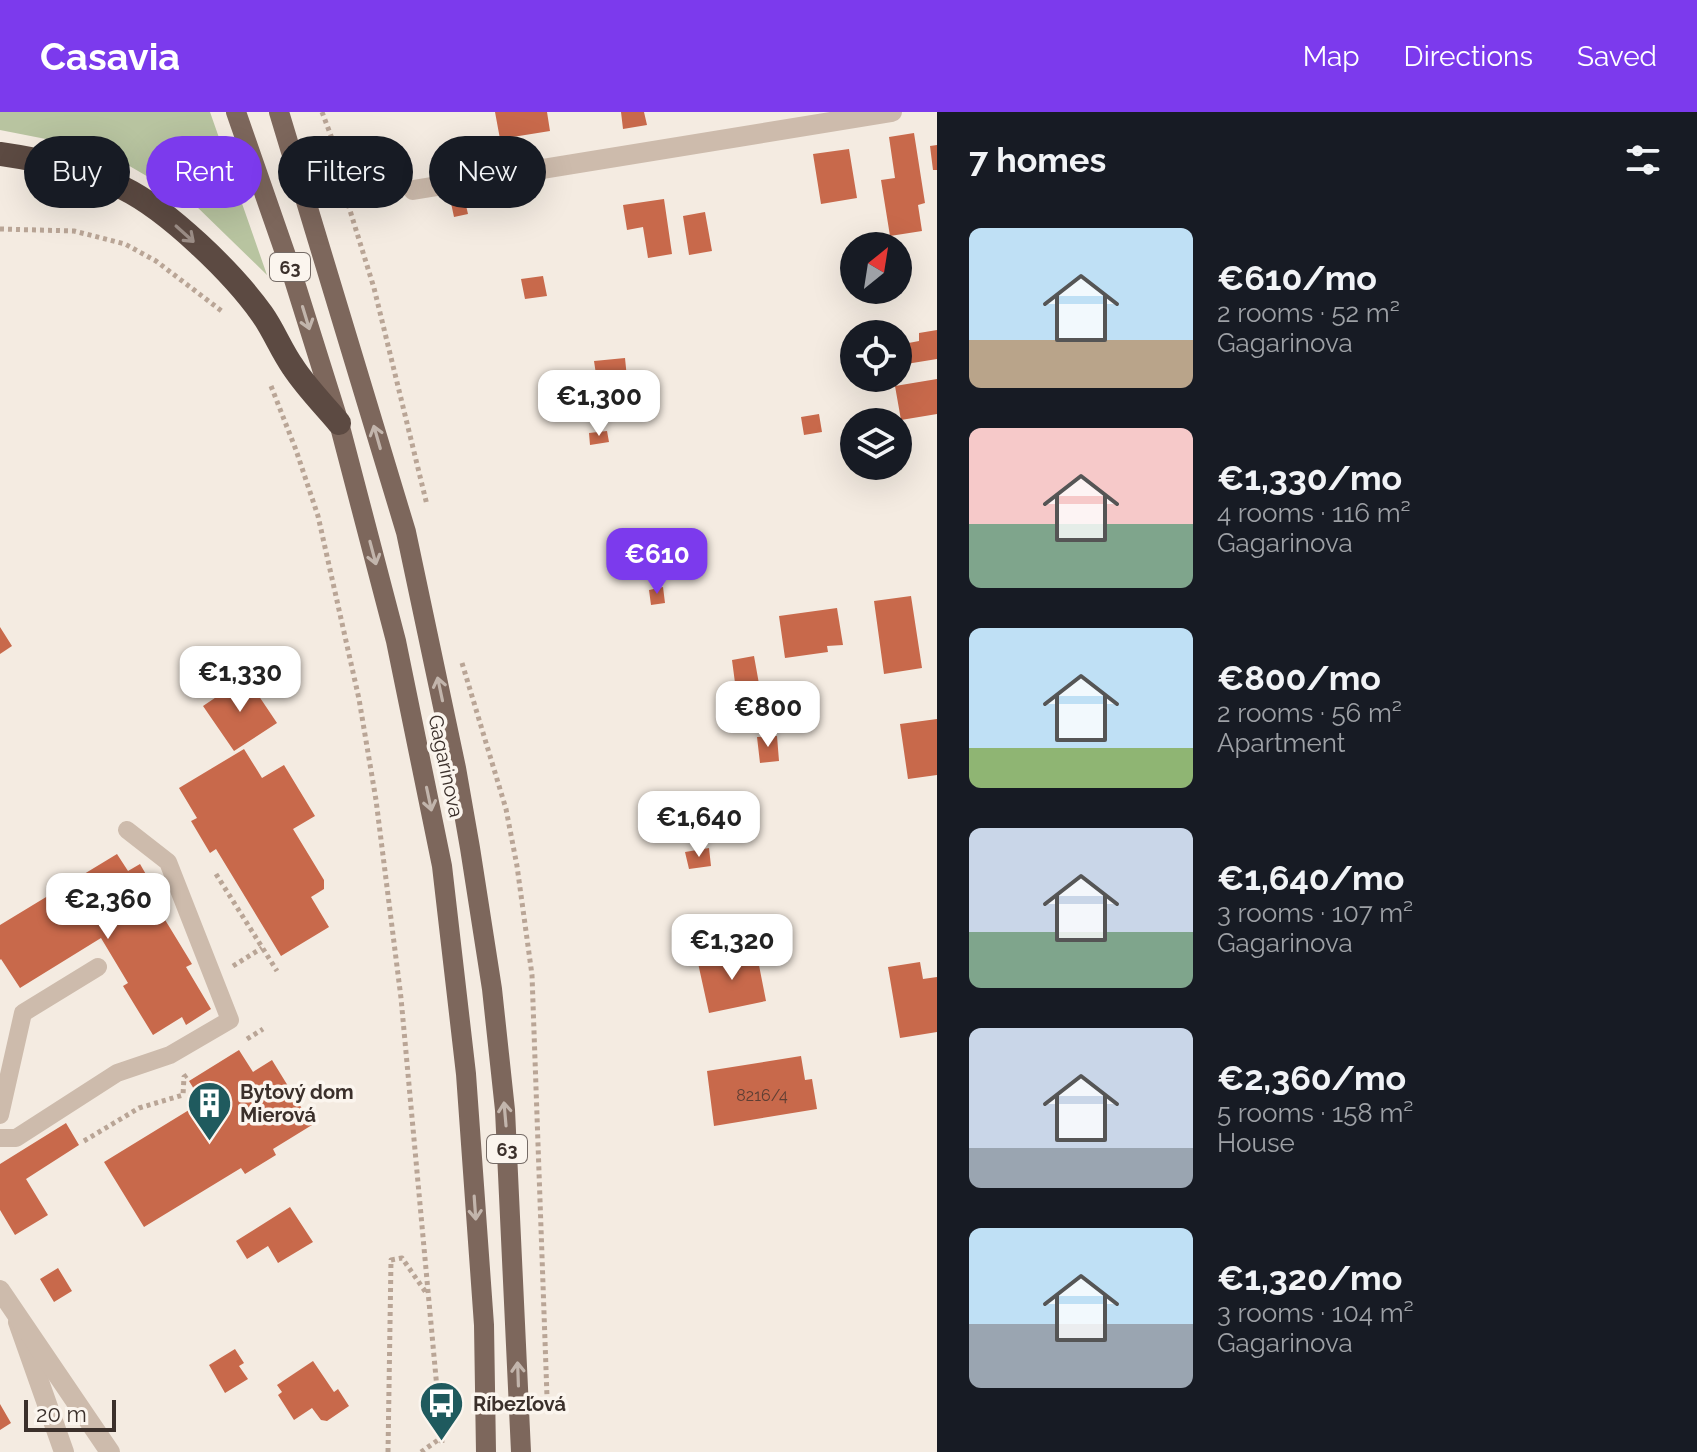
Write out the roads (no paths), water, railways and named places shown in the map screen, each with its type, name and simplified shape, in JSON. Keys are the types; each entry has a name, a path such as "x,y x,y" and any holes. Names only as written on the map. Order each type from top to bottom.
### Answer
{"highway":[{"path":"0,154 77,170 123,188 164,215 242,290 261,313 293,367 339,423"}],"main road":[{"name":"Gagarinova","path":"236,112 291,270 339,423 396,641 442,866 466,1074 484,1325 486,1452"},
{"name":"Gagarinova","path":"279,112 406,532 470,848 492,989 505,1110 521,1452"}],"street":[{"path":"413,190 892,112"},
{"path":"0,1290 110,1452"},
{"path":"15,1315 64,1452"}],"lane":[{"path":"0,1138 16,1138 117,1073 170,1055 230,1020 168,862 127,830"},
{"path":"0,1115 23,1013 98,967"}],"place":[{"name":"Bytový dom Mierová","path":"209,1143"},
{"name":"Ríbezľová","path":"442,1443"}]}
